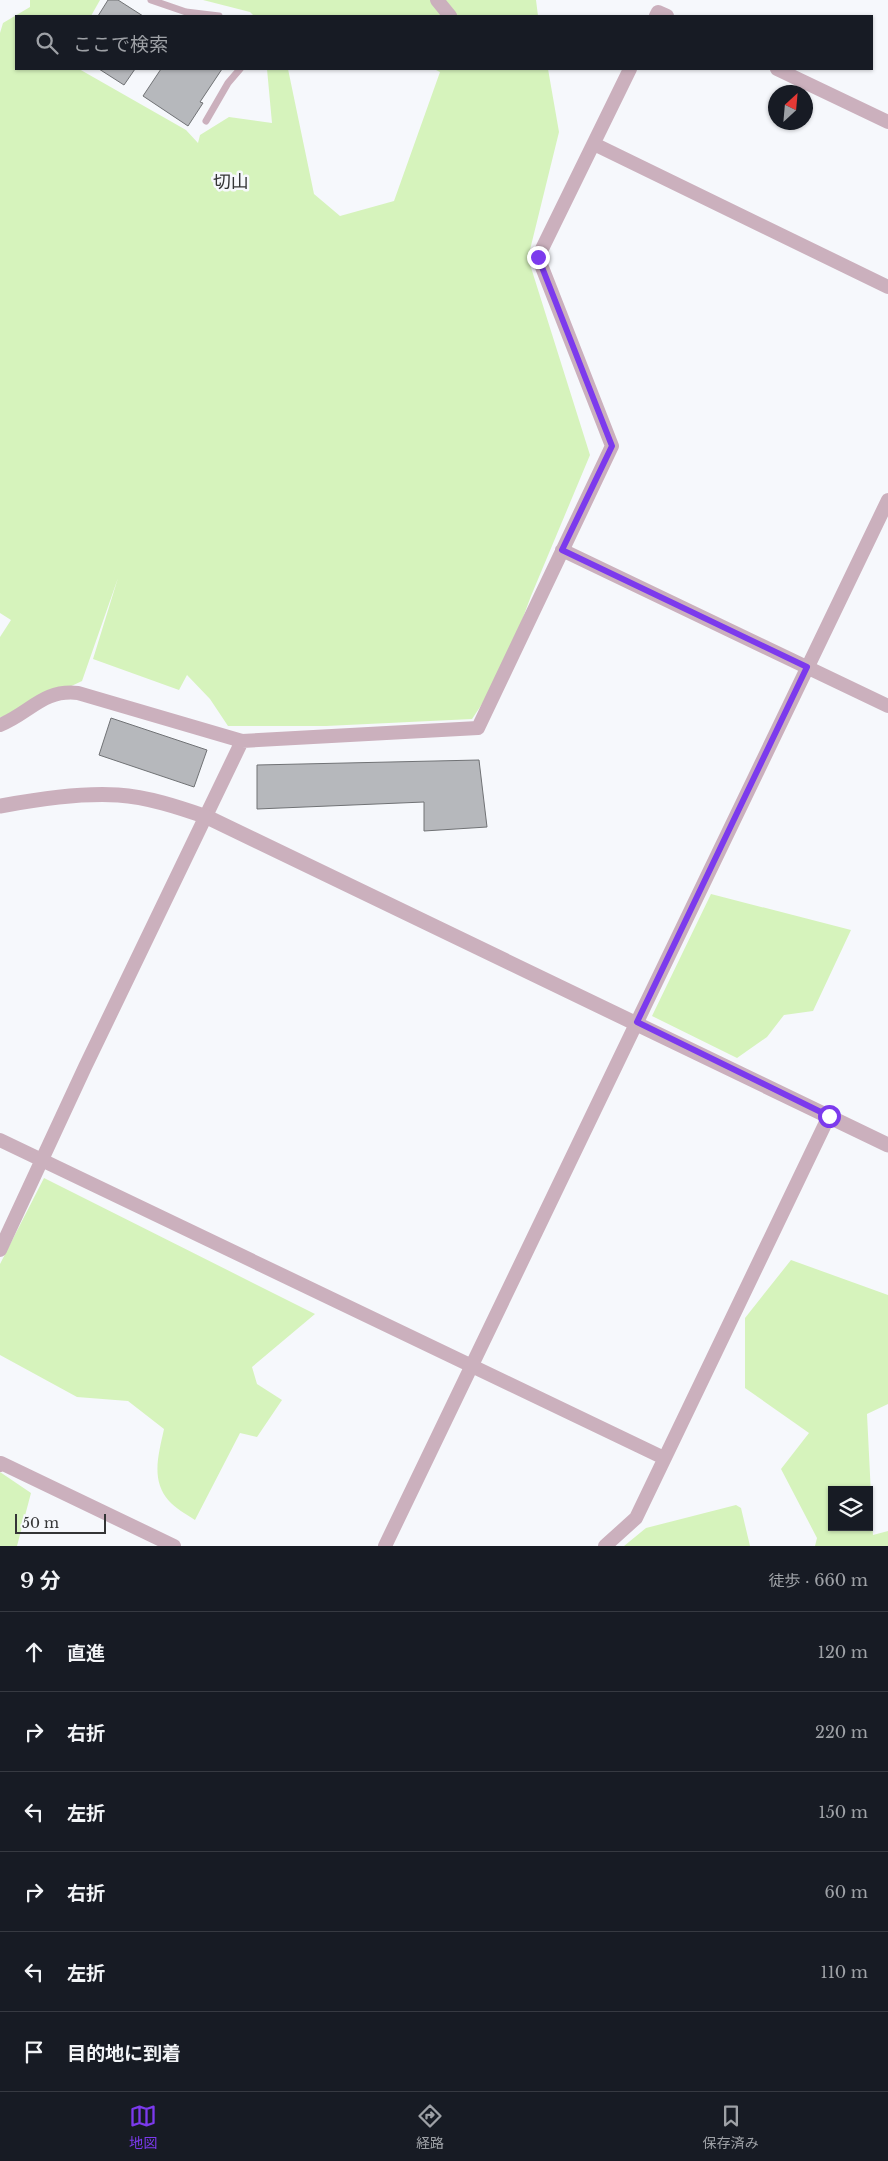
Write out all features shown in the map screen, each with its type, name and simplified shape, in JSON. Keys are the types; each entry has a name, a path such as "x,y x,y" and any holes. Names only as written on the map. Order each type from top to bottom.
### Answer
{"street":[{"path":"437,0 449,15"},
{"path":"0,725 10,721 43,699 63,691 78,693 242,741 478,728 612,446 538,257 630,70"},
{"path":"779,70 888,122"},
{"path":"594,144 888,287"},
{"path":"385,1546 888,500"},
{"path":"562,550 888,706"},
{"path":"0,1250 43,1161 85,1067 242,741"},
{"path":"0,806 46,798 118,795 167,804 207,816 888,1144"},
{"path":"605,1546 636,1518 829,1116"},
{"path":"0,1140 664,1458"},
{"path":"0,1465 1,1463 174,1546"}],"lane":[{"path":"151,0 186,12 211,15"},
{"path":"206,121 228,83 239,70"}],"green space":[{"path":"30,0 100,0 92,15 16,15 30,7"},
{"path":"203,0 536,0 538,15 253,15 250,12"},
{"path":"15,16 15,70 81,70 186,130 198,143 200,135 229,117 272,123 267,70 288,70 314,194 340,216 394,201 440,72 436,70 548,70 559,132 528,258 590,455 531,596 502,674 472,719 326,726 228,726 210,699 187,675 179,690 93,659 118,578 82,681 8,716 0,717 0,637 11,620 0,613 0,33 3,23"},
{"path":"711,894 851,930 813,1011 784,1015 767,1037 737,1058 652,1016"},
{"path":"44,1178 315,1314 252,1367 257,1384 282,1400 257,1437 240,1433 195,1520 171,1504 163,1493 158,1475 158,1466 164,1429 128,1401 77,1397 0,1355 0,1264"},
{"path":"791,1260 888,1295 888,1404 867,1414 871,1486 828,1486 828,1531 873,1531 873,1535 888,1531 888,1546 815,1546 817,1538 781,1469 809,1433 745,1388 745,1318"},
{"path":"0,1472 31,1493 17,1546 0,1546"},
{"path":"736,1505 741,1508 750,1546 624,1546 646,1528"}],"building":[{"path":"108,0 118,0 141,15 99,15"},
{"path":"101,70 134,70 124,85"},
{"path":"160,70 221,70 200,102 203,103 188,126 143,96"},
{"path":"111,718 207,750 194,787 99,755"},
{"path":"479,760 487,827 424,831 424,802 257,809 257,765"}],"district":[{"name":"切山","path":"231,182"}],"route":[{"path":"538,257 612,446 562,550 807,667 637,1022 829,1116"}]}
